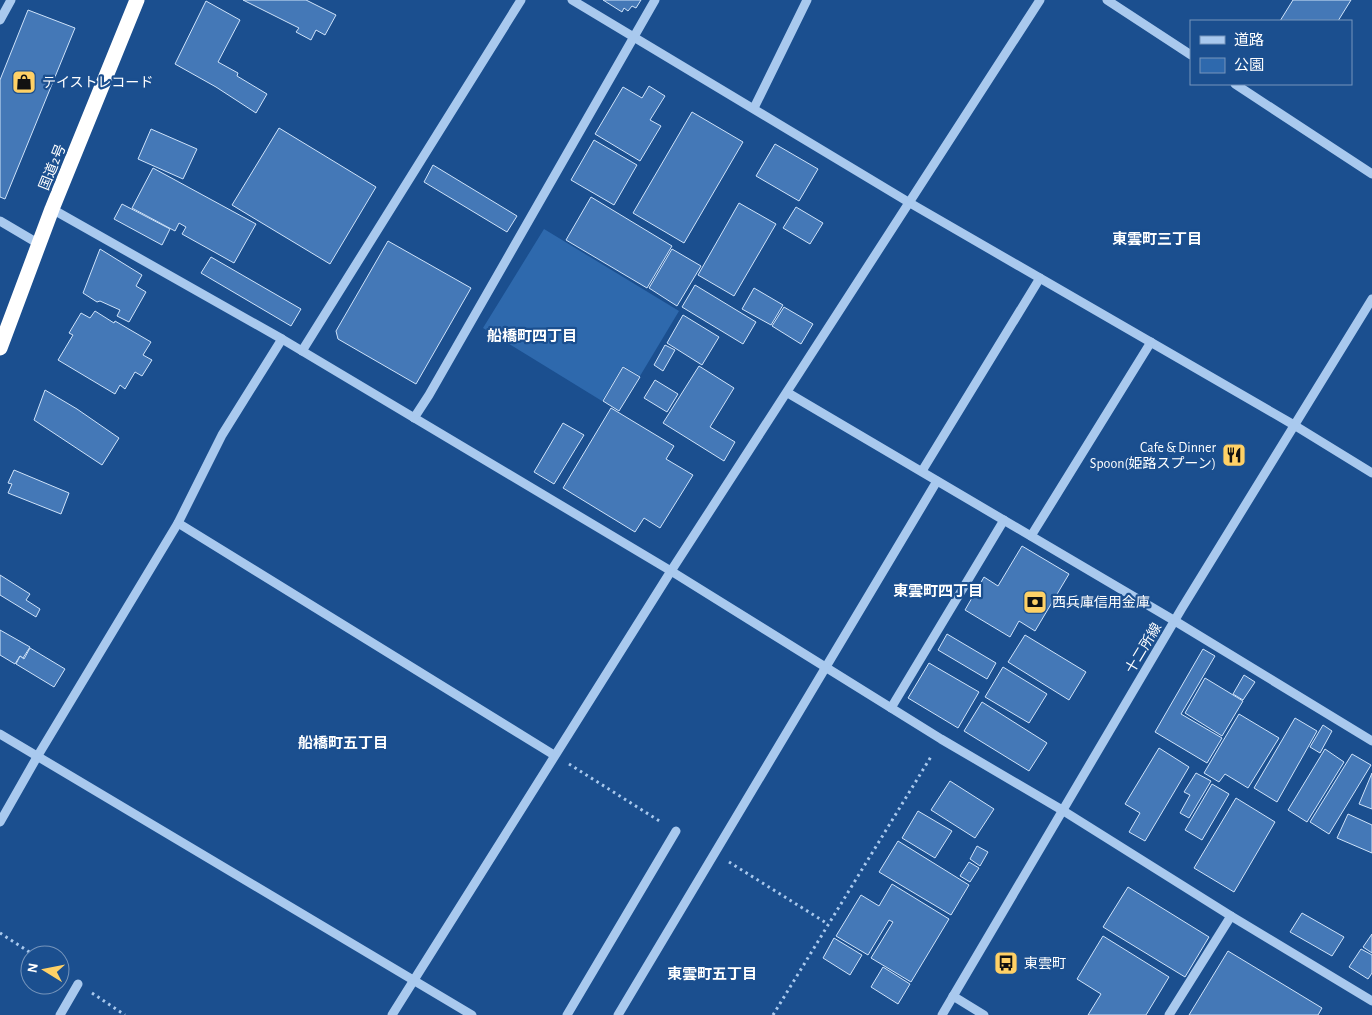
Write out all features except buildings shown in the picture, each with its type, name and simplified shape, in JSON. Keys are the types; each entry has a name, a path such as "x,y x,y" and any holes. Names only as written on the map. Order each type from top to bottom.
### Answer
{"highway":[{"name":"国道2号","path":"0,348 52,209 137,0"}],"street":[{"path":"0,20 11,0"},
{"path":"302,351 521,0"},
{"path":"572,0 910,203 1294,425 1372,473"},
{"path":"414,418 429,395 655,0"},
{"path":"754,108 808,0"},
{"path":"392,1015 671,571 788,393 1040,0"},
{"path":"1107,0 1190,54"},
{"path":"1237,85 1372,174"},
{"path":"52,209 282,339 671,571 941,739 1062,810 1231,916 1372,1001"},
{"path":"0,221 39,244"},
{"path":"922,471 1040,278"},
{"name":"十二所線","path":"942,1015 1175,621 1372,299"},
{"path":"0,822 178,523 222,435 282,339"},
{"path":"1030,536 1151,342"},
{"path":"788,393 1175,621 1372,741"},
{"path":"618,1015 937,481"},
{"path":"891,708 1004,520"},
{"path":"178,523 554,755"},
{"path":"0,734 472,1015"},
{"path":"567,1015 676,831"},
{"path":"1169,1015 1231,916"},
{"path":"60,1015 78,984"},
{"path":"953,996 984,1015"}],"path":[{"path":"773,1015 941,739"},
{"path":"0,933 20,946"}],"green space":[{"path":"544,229 679,311 640,376 623,366 602,401 483,328"}],"place":[{"name":"テイストレコード","path":"24,82"},
{"name":"Cafe & Dinner Spoon(姫路スプーン)","path":"1234,455"},
{"name":"西兵庫信用金庫","path":"1035,602"},
{"name":"東雲町","path":"1006,963"}],"district":[{"name":"東雲町三丁目","path":"1157,239"},
{"name":"船橋町四丁目","path":"532,336"},
{"name":"東雲町四丁目","path":"938,591"},
{"name":"船橋町五丁目","path":"343,743"},
{"name":"東雲町五丁目","path":"712,974"}]}
